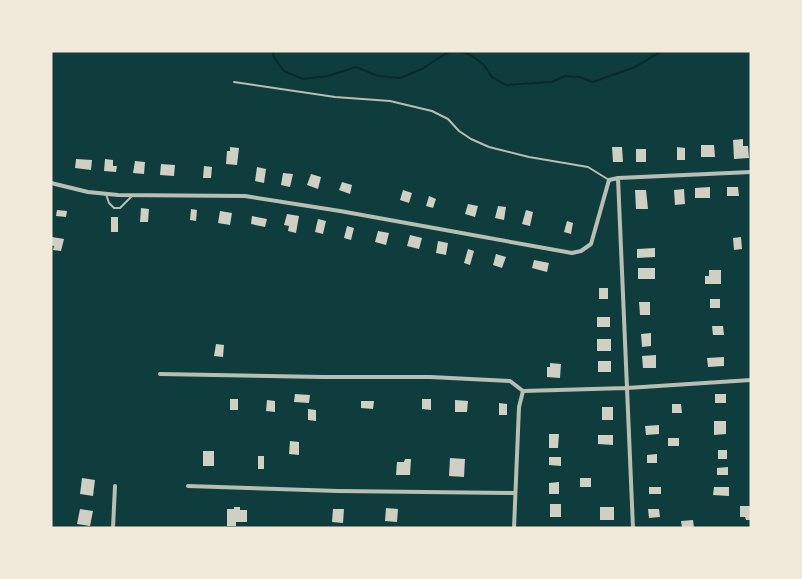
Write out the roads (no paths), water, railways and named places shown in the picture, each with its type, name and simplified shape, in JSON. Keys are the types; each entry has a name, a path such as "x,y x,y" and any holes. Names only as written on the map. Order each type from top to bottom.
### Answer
{"street":[{"path":"51,183 106,194 245,196 572,253 581,251 591,244 609,180 751,172 751,177"},
{"path":"618,178 633,528"},
{"path":"160,374 430,377 510,381 523,391 627,388 751,380"},
{"path":"514,528 519,407 523,391"},
{"path":"113,528 115,486"},
{"path":"188,486 514,493"}],"lane":[{"path":"234,82 335,97 390,100 432,111 448,119 459,131 471,139 489,147 529,157 588,167 609,180"},
{"path":"106,194 109,203 114,208 120,208 134,195"}],"waterway":[{"path":"274,51 273,56 284,71 303,79 328,76 356,67 378,76 400,78 422,69 453,51"},
{"path":"456,51 469,54 483,64 492,77 506,85 552,82 565,76 579,77 593,82 635,67 662,51"}]}
